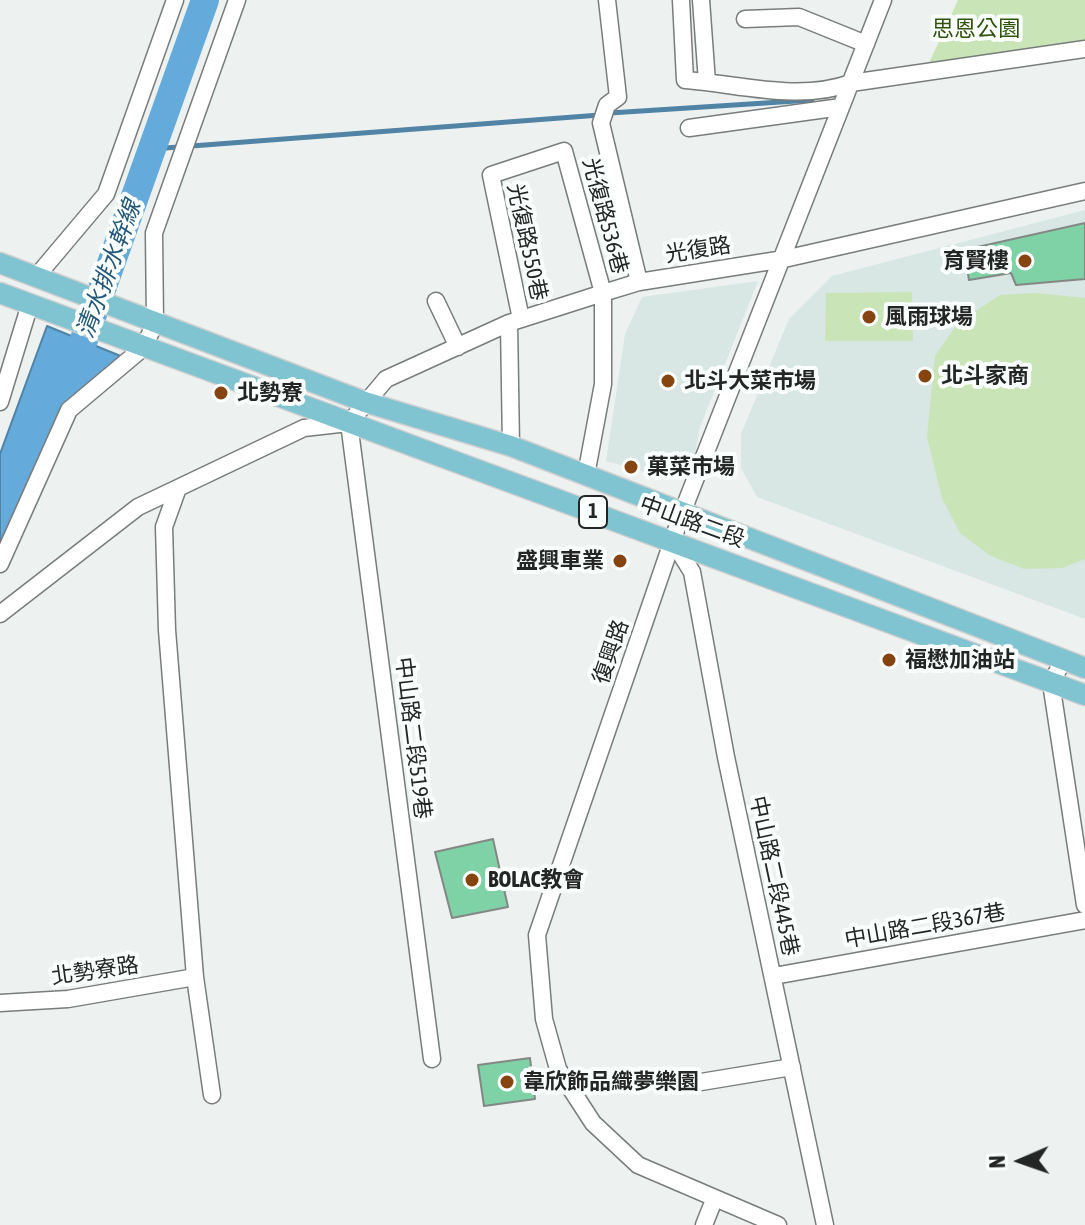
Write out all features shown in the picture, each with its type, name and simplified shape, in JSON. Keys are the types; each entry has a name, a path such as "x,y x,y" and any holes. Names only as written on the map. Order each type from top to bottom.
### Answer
{"main road":[{"name":"1","path":"0,263 36,277"},
{"name":"中山路二段","path":"36,277 365,402 511,446 1085,668"},
{"name":"1","path":"0,293 30,304"},
{"name":"中山路二段","path":"30,304 1085,695"}],"street":[{"path":"36,277 106,194 175,0"},
{"path":"0,564 69,410 144,347 155,323 154,233 237,0"},
{"path":"607,0 618,97 607,105 601,123 639,282"},
{"path":"681,0 685,80 753,90 829,90 851,83 1085,49"},
{"path":"701,0 707,82"},
{"name":"復興路","path":"778,1225 638,1165 593,1123 558,1069 544,1019 537,935 672,540 883,0"},
{"path":"745,19 799,17 866,44"},
{"path":"689,128 841,107"},
{"name":"光復路550巷","path":"511,446 515,321 491,175 564,151"},
{"name":"光復路536巷","path":"564,151 603,293 603,384 586,475"},
{"name":"光復路","path":"349,423 386,379 515,321 603,293 639,282 784,259 1085,191"},
{"path":"436,301 458,347"},
{"path":"0,402 30,304"},
{"path":"0,614 138,507 304,428 349,423"},
{"name":"中山路二段519巷","path":"349,423 432,1059"},
{"path":"178,488 164,527 167,630 195,977 212,1095"},
{"name":"中山路二段445巷","path":"672,540 692,572 726,757 825,1225"},
{"path":"1063,661 1051,683 1085,905"},
{"name":"中山路二段367巷","path":"774,976 1085,920"},
{"name":"北勢寮路","path":"0,1003 68,999 195,977"},
{"path":"695,1083 792,1067"},
{"path":"704,1225 714,1200"}],"shaded area":[{"name":"北斗家商","path":"1085,210 1085,619 757,497 741,468 741,434 789,319 832,276"},
{"name":"北斗大菜市場","path":"758,281 700,427 694,458 669,479 606,461 625,334 642,297"}],"green space":[{"name":"思恩公園","path":"958,0 1085,0 1085,45 929,63"},
{"name":"風雨球場","path":"912,292 913,341 825,341 826,293"},
{"path":"1036,293 1085,298 1085,559 1062,568 1024,569 989,555 960,533 942,498 927,437 935,356 958,323 1000,295"}],"water":[{"path":"47,326 123,357 74,409 0,555 0,454"}],"building":[{"name":"育賢樓","path":"1085,223 1085,279 1016,285 1011,273 969,280 964,250"},
{"name":"BOLAC教會","path":"493,839 508,907 452,918 435,852"},
{"name":"韋欣飾品織夢樂園","path":"530,1058 535,1099 484,1106 478,1065"}],"waterway":[{"name":"清水排水幹線","path":"71,376 205,0"},
{"path":"610,113 812,100"},
{"path":"152,149 600,115"}],"place":[{"name":"育賢樓","path":"1025,261"},
{"name":"風雨球場","path":"869,317"},
{"name":"北斗家商","path":"925,376"},
{"name":"北斗大菜市場","path":"668,381"},
{"name":"北勢寮","path":"221,393"},
{"name":"菓菜市場","path":"631,467"},
{"name":"盛興車業","path":"620,561"},
{"name":"福懋加油站","path":"889,660"},
{"name":"BOLAC教會","path":"472,880"},
{"name":"韋欣飾品織夢樂園","path":"507,1082"}]}
